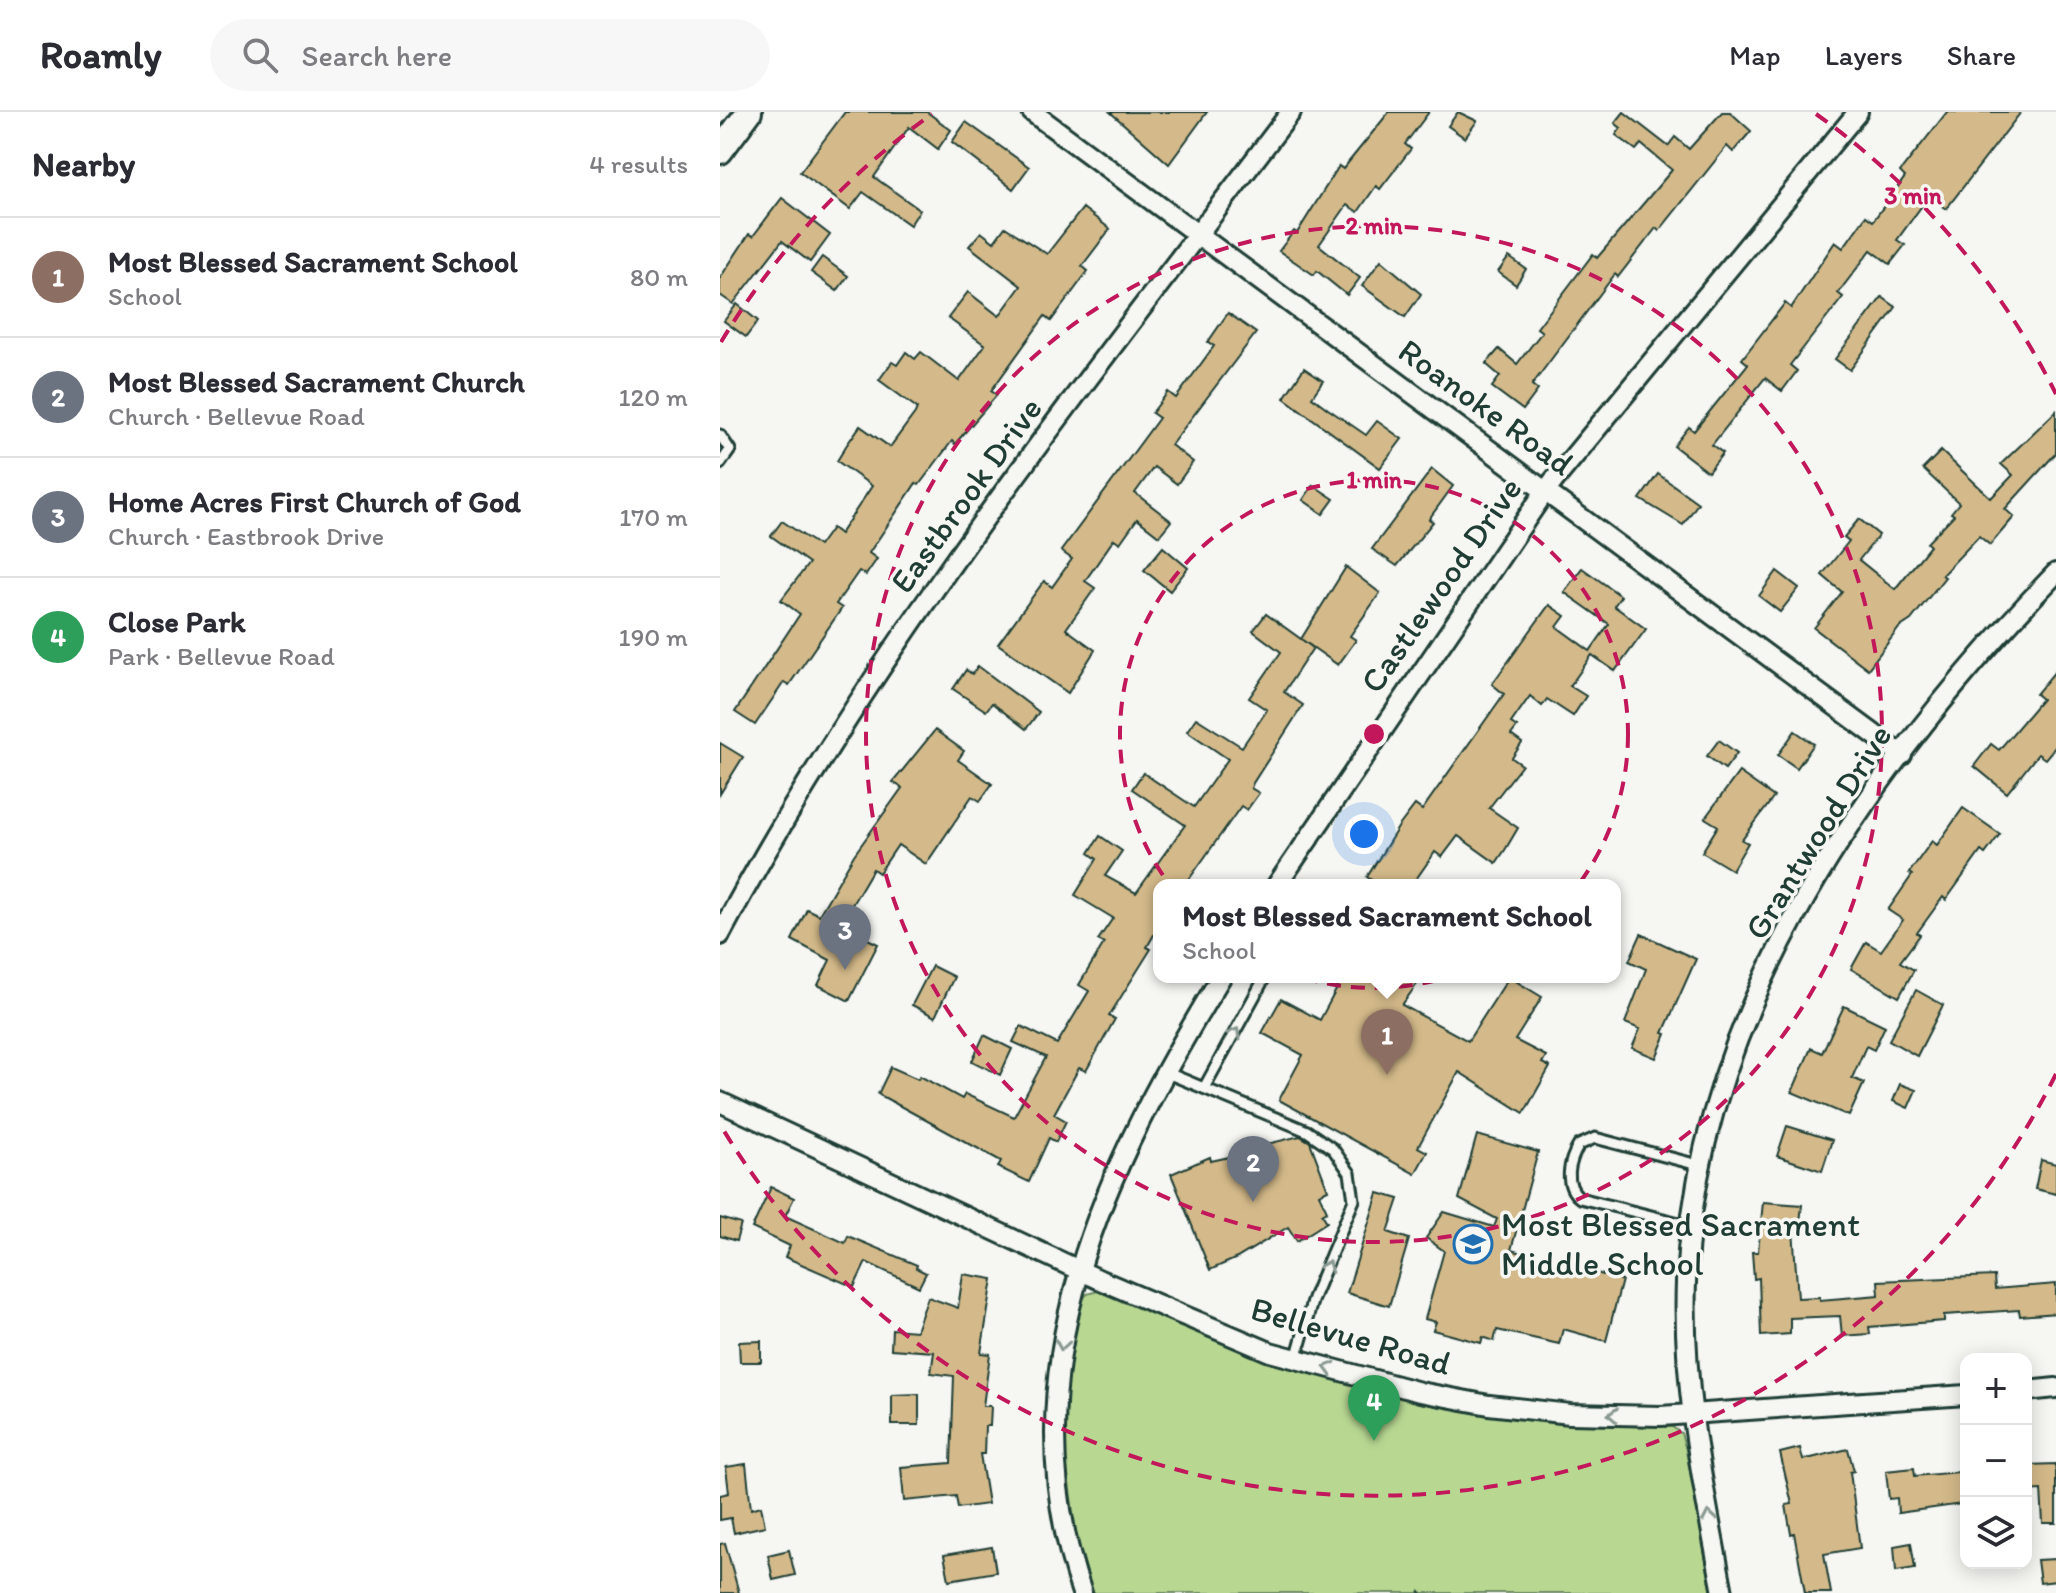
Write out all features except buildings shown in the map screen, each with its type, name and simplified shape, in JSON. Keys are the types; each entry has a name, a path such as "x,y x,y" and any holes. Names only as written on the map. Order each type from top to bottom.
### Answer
{"main road":[{"path":"720,151 749,112"}],"street":[{"name":"Roanoke Road","path":"1032,112 1902,755"},
{"name":"Eastbrook Drive","path":"720,935 779,825 940,580 1291,112"},
{"name":"Castlewood Drive","path":"1281,879 1546,490 1858,112"},
{"name":"Grantwood Drive","path":"1723,1593 1691,1415 1686,1326 1691,1226 1702,1166 1728,1066 1766,975 1817,881 1902,755 1955,686 2056,573"},
{"path":"1082,1593 1065,1528 1056,1465 1060,1351 1078,1269 1122,1157 1165,1072 1217,983"},
{"name":"Bellevue Road","path":"720,1102 1078,1269 1270,1352 1383,1383 1489,1405 1570,1414 1691,1415 1960,1395"},
{"path":"2032,1390 2056,1388"}],"lane":[{"path":"720,435 730,450 720,464"},
{"path":"1204,1088 1262,983"},
{"path":"1165,1072 1307,1131 1333,1149 1350,1173 1354,1200 1313,1298 1296,1359"},
{"path":"1691,1226 1580,1198 1569,1186 1568,1178 1579,1145 1595,1138 1702,1166"}],"green space":[{"path":"1098,1291 1307,1372 1428,1402 1532,1418 1672,1427 1681,1433 1686,1450 1712,1593 1093,1593 1077,1539 1064,1448 1069,1353 1078,1305 1087,1294"}],"place":[{"name":"Home Acres First Church of God","path":"845,970"},
{"name":"Most Blessed Sacrament School","path":"1387,1075"},
{"name":"Most Blessed Sacrament Church","path":"1253,1202"},
{"name":"Most Blessed Sacrament Middle School","path":"1473,1244"},
{"name":"Close Park","path":"1374,1441"}]}
